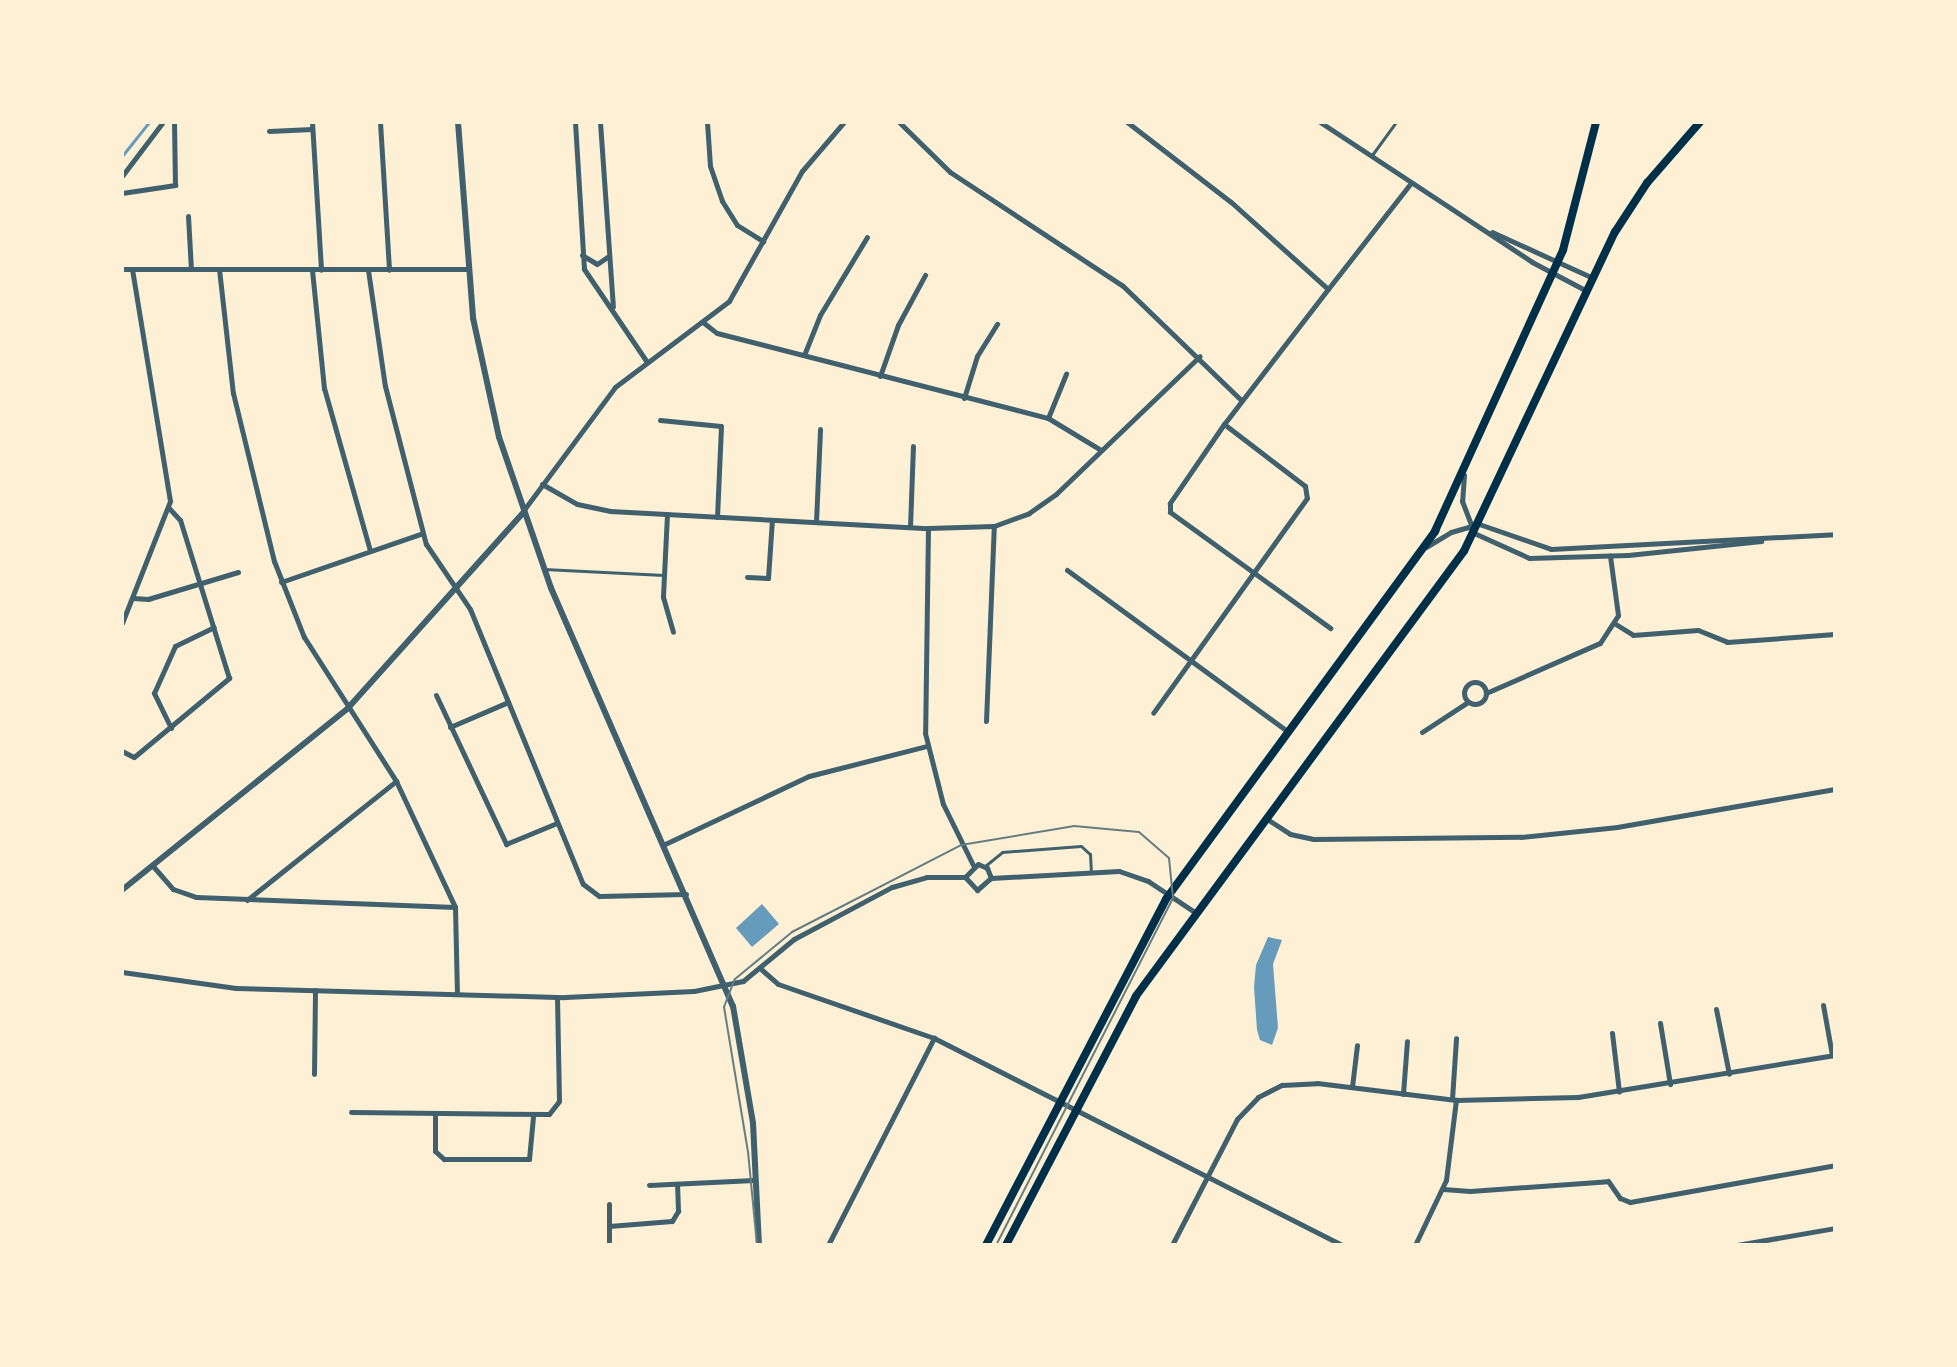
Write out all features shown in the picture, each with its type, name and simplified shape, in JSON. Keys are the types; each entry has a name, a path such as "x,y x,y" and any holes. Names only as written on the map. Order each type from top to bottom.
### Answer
{"main road":[{"path":"986,1245 1169,894 1421,554 1558,260 1578,205 1596,122"},
{"path":"1006,1245 1129,1006 1267,819 1474,527 1593,278 1634,201 1700,122"}],"street":[{"path":"122,176 163,122"},
{"path":"122,193 175,185 174,122"},
{"path":"380,122 389,270"},
{"path":"458,122 467,269 480,360 523,512 543,569 665,844 735,1016 750,1101 759,1245"},
{"path":"575,122 581,254 587,275 647,362"},
{"path":"600,122 614,312"},
{"path":"707,122 710,166 722,201 737,225 763,241"},
{"path":"122,890 348,708 460,587 523,512 606,397 647,362 704,323 738,288 802,171 844,122"},
{"path":"899,122 960,179 1123,286 1200,356 1240,399"},
{"path":"1127,122 1223,194 1328,289"},
{"path":"1320,122 1370,158 1552,274 1587,291"},
{"path":"269,131 312,126 321,270"},
{"path":"1330,628 1173,516 1169,507 1240,399 1410,184"},
{"path":"188,216 191,269"},
{"path":"1484,229 1593,278"},
{"path":"804,355 820,315 867,237"},
{"path":"581,254 597,264 610,255"},
{"path":"122,269 467,269"},
{"path":"122,623 169,508 132,269"},
{"path":"219,269 222,330 237,418 281,582 304,637 396,781 455,907 457,994"},
{"path":"312,270 324,388 370,551"},
{"path":"368,270 385,386 423,533 433,558 460,587 557,823 590,893 686,894"},
{"path":"880,376 898,325 925,275"},
{"path":"704,323 717,333 1048,418 1101,450"},
{"path":"964,398 977,356 997,324"},
{"path":"542,484 591,508 928,528 994,526 1047,502 1200,356"},
{"path":"1048,418 1066,374"},
{"path":"660,420 721,426 717,517"},
{"path":"1153,713 1307,498 1305,486 1224,424"},
{"path":"816,522 820,429"},
{"path":"910,527 913,446"},
{"path":"1466,462 1462,494 1474,527 1535,559 1610,556 1835,534"},
{"path":"122,751 134,757 228,682 180,520 169,508"},
{"path":"667,514 665,610 673,632"},
{"path":"747,577 768,578 772,520"},
{"path":"986,721 994,526"},
{"path":"1421,554 1440,537 1474,527 1545,549 1770,539"},
{"path":"928,528 922,679 927,746 943,804 973,865"},
{"path":"281,582 423,533"},
{"path":"1422,732 1468,702 1479,703 1486,693 1593,648 1618,615 1610,556"},
{"path":"1067,570 1289,733"},
{"path":"133,598 144,600 238,572"},
{"path":"1614,623 1633,635 1698,630 1727,642 1835,634"},
{"path":"171,728 154,693 175,646 214,627"},
{"path":"1468,702 1463,692 1470,682 1481,684 1486,693"},
{"path":"436,695 506,844 557,823"},
{"path":"450,727 508,702"},
{"path":"665,844 809,776 927,746"},
{"path":"246,901 396,781"},
{"path":"1267,819 1290,834 1313,839 1495,838 1602,829 1835,789"},
{"path":"152,865 185,895 246,901 455,907"},
{"path":"973,865 985,866 991,878"},
{"path":"965,877 973,865"},
{"path":"122,972 198,985 315,990 557,997 677,993 723,985 762,970 794,939 890,888 927,877 965,877 977,890 991,878 1091,871 1129,873 1169,894 1197,914"},
{"path":"762,970 779,985 934,1038 1342,1245"},
{"path":"314,1074 315,990"},
{"path":"351,1112 533,1117 549,1114 559,1101 557,997"},
{"path":"1172,1245 1237,1119 1264,1093 1295,1083 1454,1100 1619,1092 1670,1084 1833,1055 1823,1005"},
{"path":"1716,1009 1729,1074"},
{"path":"1660,1023 1670,1084"},
{"path":"1612,1033 1619,1092"},
{"path":"828,1245 934,1038"},
{"path":"1415,1245 1443,1189 1454,1100 1456,1038"},
{"path":"1403,1094 1407,1041"},
{"path":"1352,1087 1357,1045"},
{"path":"435,1114 435,1151 444,1159 529,1159 533,1117"},
{"path":"1443,1189 1608,1181 1620,1198 1630,1202 1835,1165"},
{"path":"649,1185 754,1180"},
{"path":"609,1226 672,1221 678,1211 677,1184"},
{"path":"609,1204 609,1245"},
{"path":"1737,1245 1835,1228"},
{"path":"1317,1245 1322,1235"}],"lane":[{"path":"1370,158 1396,122"},
{"path":"543,569 664,575"},
{"path":"985,866 1004,852 1081,846 1090,854 1091,871"}],"water":[{"path":"762,904 779,924 752,947 736,928"},
{"path":"1268,937 1282,940 1273,964 1278,1028 1272,1045 1260,1040 1254,987 1256,965"}],"waterway":[{"path":"122,156 149,122"}],"tram line":[{"path":"757,1245 748,1152 724,1007 735,979 792,932 961,845 1074,826 1139,832 1169,858 1173,898 996,1245"}]}
